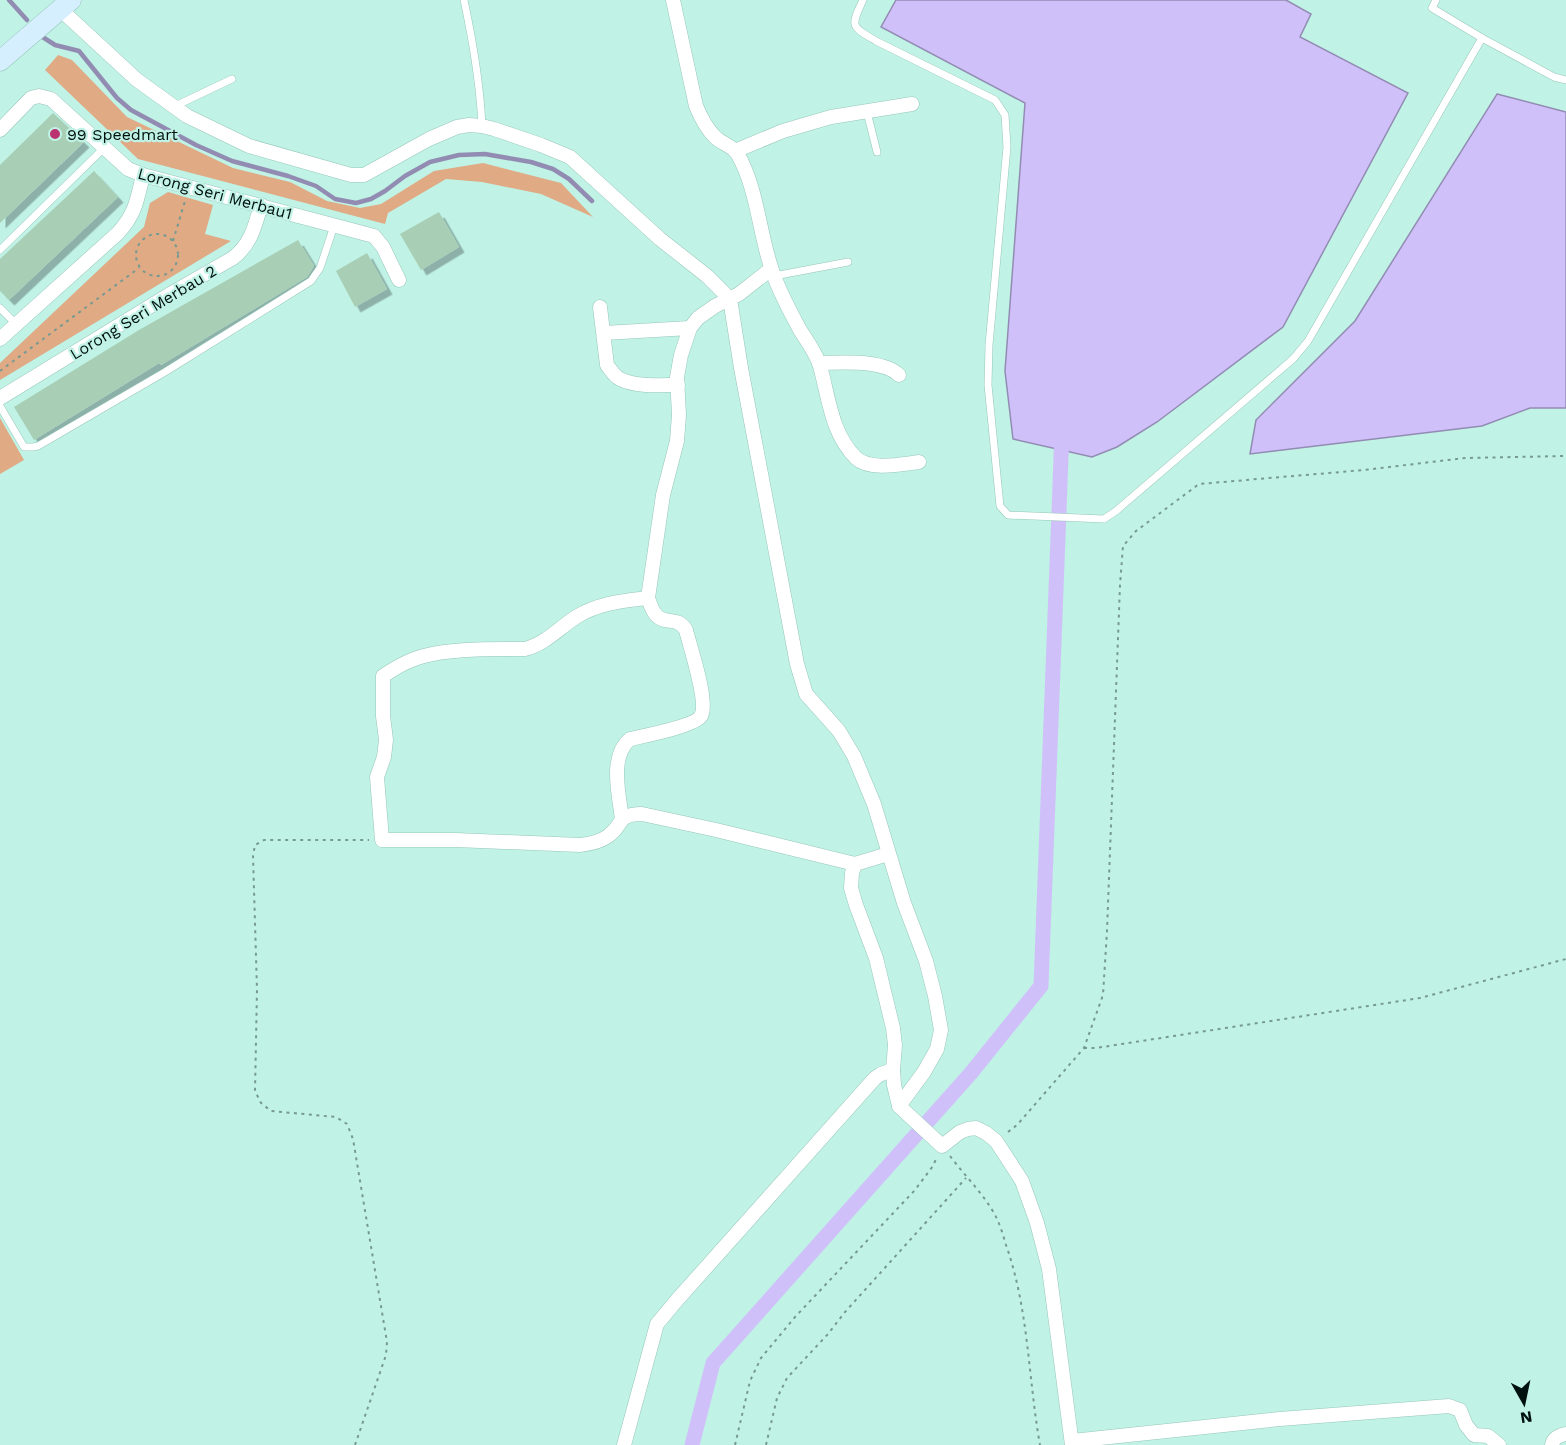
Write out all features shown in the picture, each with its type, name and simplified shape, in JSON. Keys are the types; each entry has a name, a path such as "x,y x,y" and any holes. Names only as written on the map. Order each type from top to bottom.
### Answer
{"main road":[{"path":"0,61 66,3"}],"street":[{"path":"673,0 696,106 702,121 715,137 735,151 744,169 773,272 793,318 819,363 839,435 858,460 869,465 919,462"},
{"path":"66,3 137,80 186,117 249,146 351,175 364,174 429,139 469,125 482,126 541,145 570,158 660,239 707,276 730,299 796,664 806,694 839,730 854,756 874,804 904,903 926,961 935,996 941,1030 937,1049 902,1109"},
{"name":"Lorong Seri Merbau1","path":"0,130 31,98 39,96 51,99 128,169 143,175 374,236 383,247 399,279"},
{"path":"735,151 783,130 831,117 912,104"},
{"path":"0,339 128,222 135,209 143,175"},
{"name":"Lorong Seri Merbau 2","path":"0,399 233,258 242,251 252,237 261,205"},
{"path":"622,819 617,764 623,746 630,739 692,723 701,716 702,711 699,677 686,630 678,622 658,618 648,598 663,495 677,441 679,415 677,377 681,355 690,328 698,318 773,272"},
{"path":"600,307 608,365 618,378 643,384 678,385"},
{"path":"603,333 690,328"},
{"path":"819,363 886,367 899,375"},
{"path":"648,598 594,608 577,616 534,647 434,653 413,659 383,676 383,716 386,740 384,757 377,777 382,840 587,844 609,836 622,819 632,814 642,814 855,864 888,854"},
{"path":"855,864 851,888 876,958 893,1028 895,1045 892,1070 902,1109 939,1143 960,1132 976,1128 996,1141 1022,1181 1038,1223 1049,1269 1072,1443 1280,1419 1449,1406 1460,1410 1466,1425 1474,1435 1488,1436 1499,1445"},
{"path":"624,1445 657,1324 875,1078 892,1070"},
{"path":"1552,1445 1552,1442 1559,1436 1566,1434"}],"lane":[{"path":"464,0 473,41 482,126"},
{"path":"863,0 854,19 858,30 995,100 1005,115 1007,147 989,345 988,385 1000,506 1008,515 1104,519 1116,512 1293,359 1308,341 1482,38"},
{"path":"1436,0 1431,8 1554,77 1566,80"},
{"path":"173,106 232,79"},
{"path":"867,112 878,152"},
{"path":"0,249 105,147"},
{"path":"0,406 24,447 38,446 165,372 311,280 320,268 334,226"},
{"path":"773,272 848,261"},
{"path":"0,308 15,324"}],"path":[{"path":"173,241 189,186"},
{"path":"162,234 173,241 177,247 178,261 170,272 150,276 139,268 135,255 136,249 144,238 162,234"},
{"path":"0,371 139,268"},
{"path":"996,1141 1017,1125 1084,1048 1103,995 1123,546 1136,531 1199,484 1364,470 1465,458 1566,456"},
{"path":"355,1445 386,1355 387,1342 371,1239 353,1139 346,1124 336,1117 271,1111 261,1103 255,1091 257,990 253,856 255,845 264,840 382,840"},
{"path":"1084,1048 1214,1031 1420,998 1566,959"},
{"path":"939,1143 975,1186 996,1216 1018,1283 1023,1308 1040,1445"},
{"path":"735,1445 750,1381 761,1358 795,1317 915,1190 933,1166 939,1143"},
{"path":"766,1445 777,1398 787,1378 966,1178"}],"shaded area":[{"path":"896,0 1286,0 1311,14 1300,37 1408,93 1283,327 1157,422 1117,447 1092,457 1013,439 1005,371 1025,103 881,27"},
{"path":"58,55 72,60 127,117 233,168 290,182 327,201 360,208 381,204 434,171 483,163 561,183 593,217 541,194 482,182 446,179 388,213 385,224 138,159 45,70"},
{"path":"1497,94 1566,112 1566,408 1530,408 1482,426 1250,454 1256,420 1355,321"},
{"path":"168,192 213,205 205,234 231,241 0,380 0,363 144,227 150,203"},
{"path":"0,418 24,460 0,474"}],"building":[{"path":"53,113 84,142 0,223 0,165"},
{"path":"94,171 118,197 9,300 0,291 0,259"},
{"path":"439,212 459,247 421,270 400,234"},
{"path":"298,240 314,266 307,277 161,365 159,363 34,440 14,407 139,330"},
{"path":"367,253 387,289 355,307 336,271"}],"waterway":[{"path":"9,0 27,20"},
{"path":"41,36 55,45 79,51 117,98 131,110 196,145 232,161 316,186 335,199 356,203 371,199 430,162 459,155 485,154 531,162 553,169 569,179 592,201"},
{"path":"692,1445 713,1363 971,1073 1041,986 1062,431"}],"place":[{"name":"99 Speedmart","path":"55,134"}]}
